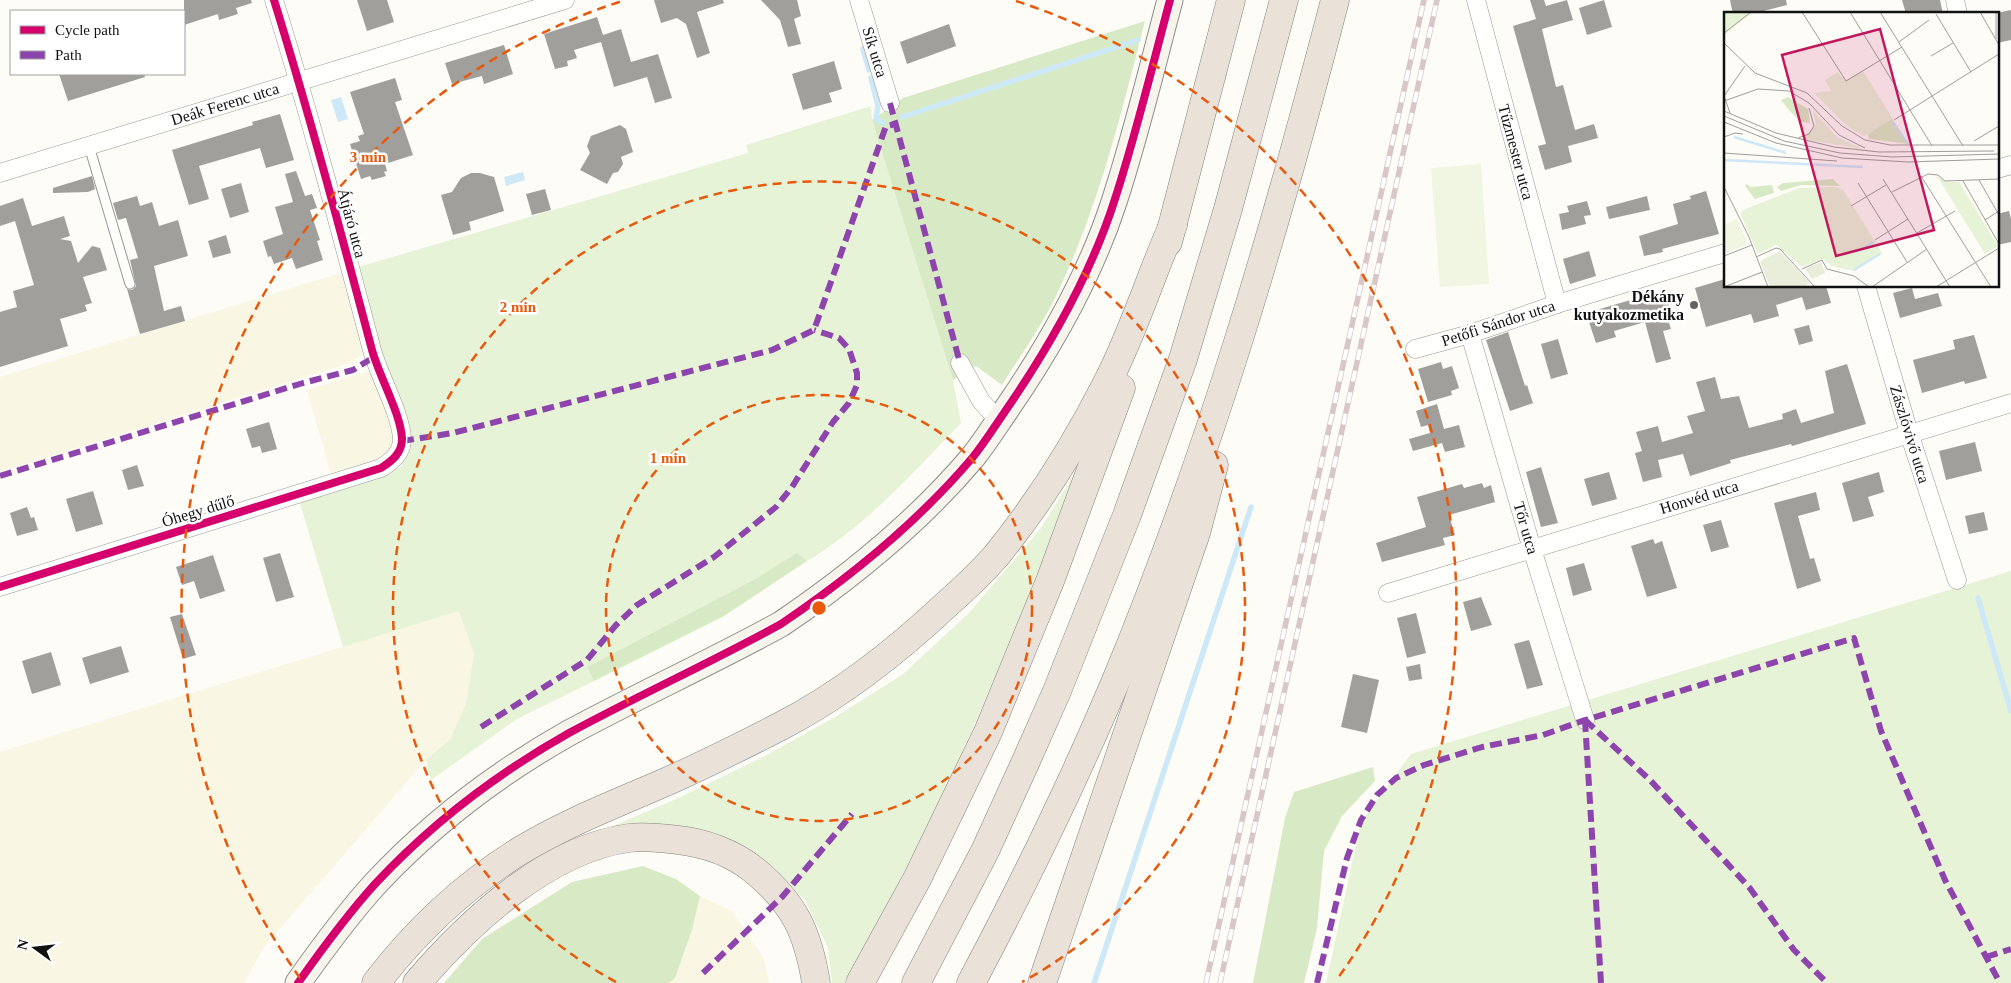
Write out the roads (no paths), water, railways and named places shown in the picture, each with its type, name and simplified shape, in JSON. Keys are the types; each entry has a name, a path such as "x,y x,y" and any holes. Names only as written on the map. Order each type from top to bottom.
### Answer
{"highway":[{"path":"860,983 917,879 988,732 1050,581 1146,319 1230,0"},
{"path":"916,983 985,851 1026,761 1057,691 1127,515 1186,350 1228,209 1284,0"},
{"path":"972,983 1029,873 1115,684 1188,492 1236,351 1274,227 1335,0"},
{"path":"376,983 396,957 436,917 469,888 519,851 604,808 671,779 782,725 856,680 892,653 962,590 994,559 1032,510 1068,453 1109,380 1172,225"},
{"path":"1042,983 1196,533 1221,439 1236,351"},
{"path":"417,983 462,934 488,910 555,864 594,847 629,838 661,838 690,841 720,850 744,862 770,883 793,912 802,927 811,954 816,983"}],"street":[{"name":"Átjáró utca","path":"274,0 299,82 374,357 401,428 402,441 399,453"},
{"name":"Deák Ferenc utca","path":"0,173 564,0"},
{"name":"Sík utca","path":"859,0 890,103"},
{"path":"298,983 325,945 374,885 413,847 461,805 509,771 568,734 782,624 814,602 878,552 911,522 973,456 1022,387 1066,312 1104,229 1114,202 1170,0"},
{"name":"Tűzmester utca","path":"1476,0 1557,304"},
{"path":"1998,168 2011,165"},
{"name":"Petőfi Sándor utca","path":"1415,349 1470,334 1557,304 1724,253"},
{"name":"Zászlóvivő utca","path":"1867,288 1909,433 1957,580"},
{"name":"Tőr utca","path":"1470,334 1532,549 1585,720"},
{"path":"960,363 981,401 999,421"},
{"name":"Honvéd utca","path":"1388,593 2011,403"},
{"name":"Óhegy dűlő","path":"0,587 381,468 392,462 399,453"}],"lane":[{"path":"89,146 130,284"}],"water":[{"path":"341,97 348,119 338,122 331,100"},
{"path":"523,172 525,180 506,186 504,177"}],"waterway":[{"path":"902,117 1138,40"},
{"path":"863,49 869,70"},
{"path":"871,78 878,106 876,118 884,123"},
{"path":"1094,983 1251,507"},
{"path":"1978,598 2011,711"}],"railway":[{"path":"1206,983 1424,0"},
{"path":"1220,983 1437,0"}],"place":[{"name":"Dékány kutyakozmetika","path":"1694,305"}]}
